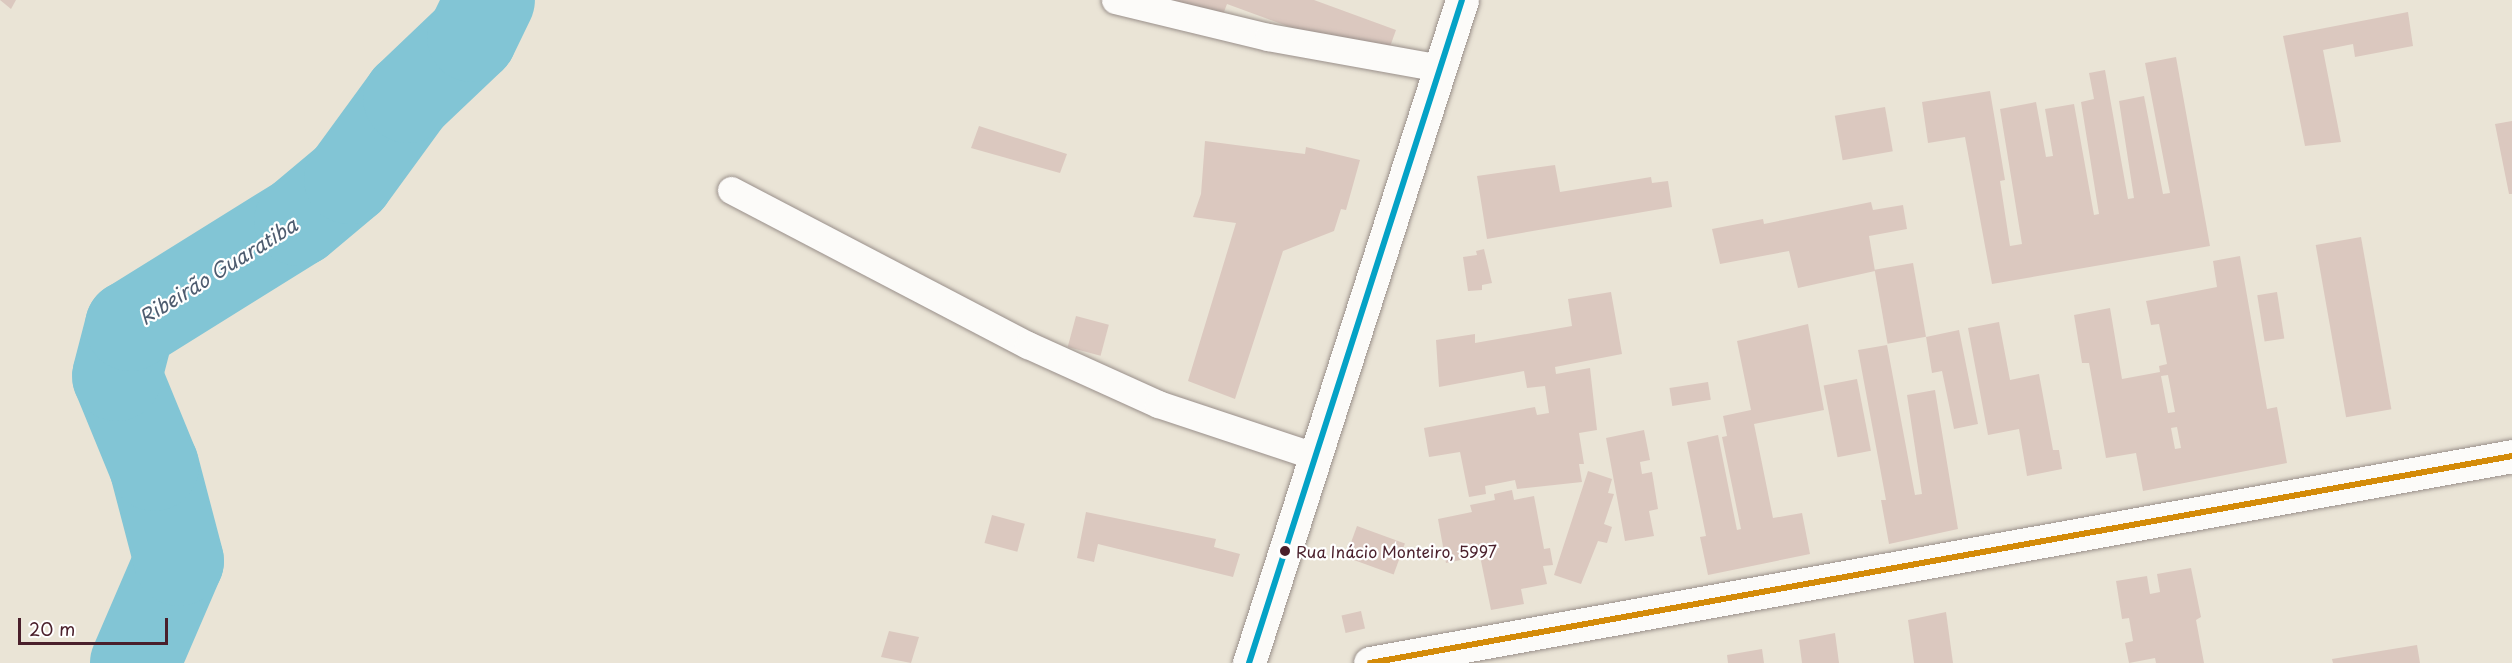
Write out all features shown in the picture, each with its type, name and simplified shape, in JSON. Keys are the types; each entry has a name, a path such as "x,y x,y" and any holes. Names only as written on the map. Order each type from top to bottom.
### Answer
{"street":[{"path":"1249,663 1462,0"},
{"path":"1370,663 2512,456"}],"lane":[{"path":"1116,0 1268,37 1440,68"},
{"path":"732,190 1039,350 1158,404 1314,456"}],"building":[{"path":"0,0 16,0 11,9"},
{"path":"1152,0 1314,0 1396,30 1387,55 1353,50 1227,4 1219,25"},
{"path":"2408,12 2413,46 2355,57 2353,44 2323,50 2341,142 2305,146 2283,36"},
{"path":"2176,57 2210,246 1992,284 1965,137 1928,143 1922,102 1990,91 2005,180 2000,181 2010,246 2022,244 2000,109 2036,102 2046,157 2053,156 2045,109 2074,104 2094,215 2099,214 2081,102 2094,99 2089,73 2105,70 2128,199 2134,198 2119,101 2144,96 2163,194 2170,193 2145,63"},
{"path":"1885,107 1893,151 1843,160 1835,116"},
{"path":"2512,121 2512,194 2509,194 2495,124"},
{"path":"979,126 1067,154 1060,173 971,148"},
{"path":"1205,141 1305,154 1306,147 1360,160 1346,210 1341,209 1334,231 1283,251 1235,399 1188,381 1236,223 1193,217 1201,194"},
{"path":"1555,165 1560,192 1651,177 1652,183 1668,181 1672,207 1487,239 1477,176"},
{"path":"1871,202 1873,210 1903,205 1907,229 1869,236 1875,271 1798,288 1789,251 1720,264 1712,229 1763,219 1764,224"},
{"path":"2361,237 2391,409 2346,417 2316,245"},
{"path":"1484,249 1492,283 1482,285 1482,290 1468,291 1463,257 1477,255 1476,251"},
{"path":"2240,256 2267,409 2277,407 2287,463 2143,491 2136,453 2106,458 2089,363 2082,363 2074,315 2110,308 2122,379 2160,372 2159,366 2167,364 2159,324 2151,325 2146,301 2217,287 2213,261","holes":["2168,375 2175,412 2168,413 2161,376","2177,427 2181,448 2175,449 2171,428"]},
{"path":"1913,263 1926,337 1888,344 1875,270"},
{"path":"1611,292 1622,354 1555,367 1556,374 1590,368 1597,430 1579,433 1584,464 1579,464 1582,482 1517,489 1515,480 1485,486 1486,494 1469,497 1460,452 1429,457 1424,428 1535,407 1537,415 1549,413 1545,386 1527,388 1524,371 1439,387 1436,340 1475,334 1475,343 1572,326 1568,299"},
{"path":"2277,292 2284,338 2265,342 2257,295"},
{"path":"1076,316 1109,325 1101,356 1068,347"},
{"path":"1999,322 2010,380 2039,374 2053,450 2059,450 2062,469 2027,476 2019,429 1988,435 1968,328"},
{"path":"1808,324 1824,410 1754,424 1773,518 1802,513 1810,554 1708,575 1700,537 1706,536 1687,442 1718,435 1737,530 1741,529 1722,437 1727,436 1723,416 1751,410 1737,341"},
{"path":"1959,330 1978,424 1954,429 1942,371 1932,373 1926,337"},
{"path":"1887,345 1915,495 1922,494 1907,395 1935,390 1958,529 1889,544 1881,500 1886,500 1858,350"},
{"path":"1857,379 1871,451 1838,457 1824,385"},
{"path":"1708,382 1711,400 1672,406 1669,388"},
{"path":"1644,430 1650,460 1640,462 1642,474 1652,472 1658,509 1649,511 1654,536 1625,541 1606,438"},
{"path":"1588,471 1612,479 1608,493 1614,494 1604,524 1612,527 1607,543 1598,541 1581,584 1554,575"},
{"path":"1512,490 1514,500 1534,496 1544,549 1550,548 1553,565 1543,566 1547,584 1521,589 1524,604 1491,610 1480,556 1446,563 1438,519 1472,512 1470,505 1495,500 1494,494"},
{"path":"1086,512 1216,539 1214,547 1240,554 1233,577 1098,544 1094,562 1077,558"},
{"path":"992,515 1025,524 1017,552 984,543"},
{"path":"1357,526 1405,543 1394,574 1346,557"},
{"path":"2191,568 2201,617 2196,620 2204,663 2156,663 2155,658 2129,663 2125,643 2133,641 2129,618 2122,619 2116,581 2147,576 2150,594 2160,592 2157,574"},
{"path":"1361,611 1365,629 1346,633 1342,615"},
{"path":"1946,612 1953,663 1914,663 1908,620"},
{"path":"889,631 919,637 911,663 881,657"},
{"path":"1835,633 1839,663 1802,663 1799,640"},
{"path":"2417,645 2420,663 2333,663 2332,659"},
{"path":"1762,649 1764,663 1728,663 1727,655"}],"waterway":[{"name":"Ribeirão Guaratiba","path":"135,663 179,561 154,466 117,376 130,326 299,221 349,179 408,98 472,37 490,0"}],"transit line":[{"path":"1249,663 1462,0"},
{"path":"1370,663 2512,456"}],"place":[{"name":"Rua Inácio Monteiro, 5997","path":"1285,551"}]}
